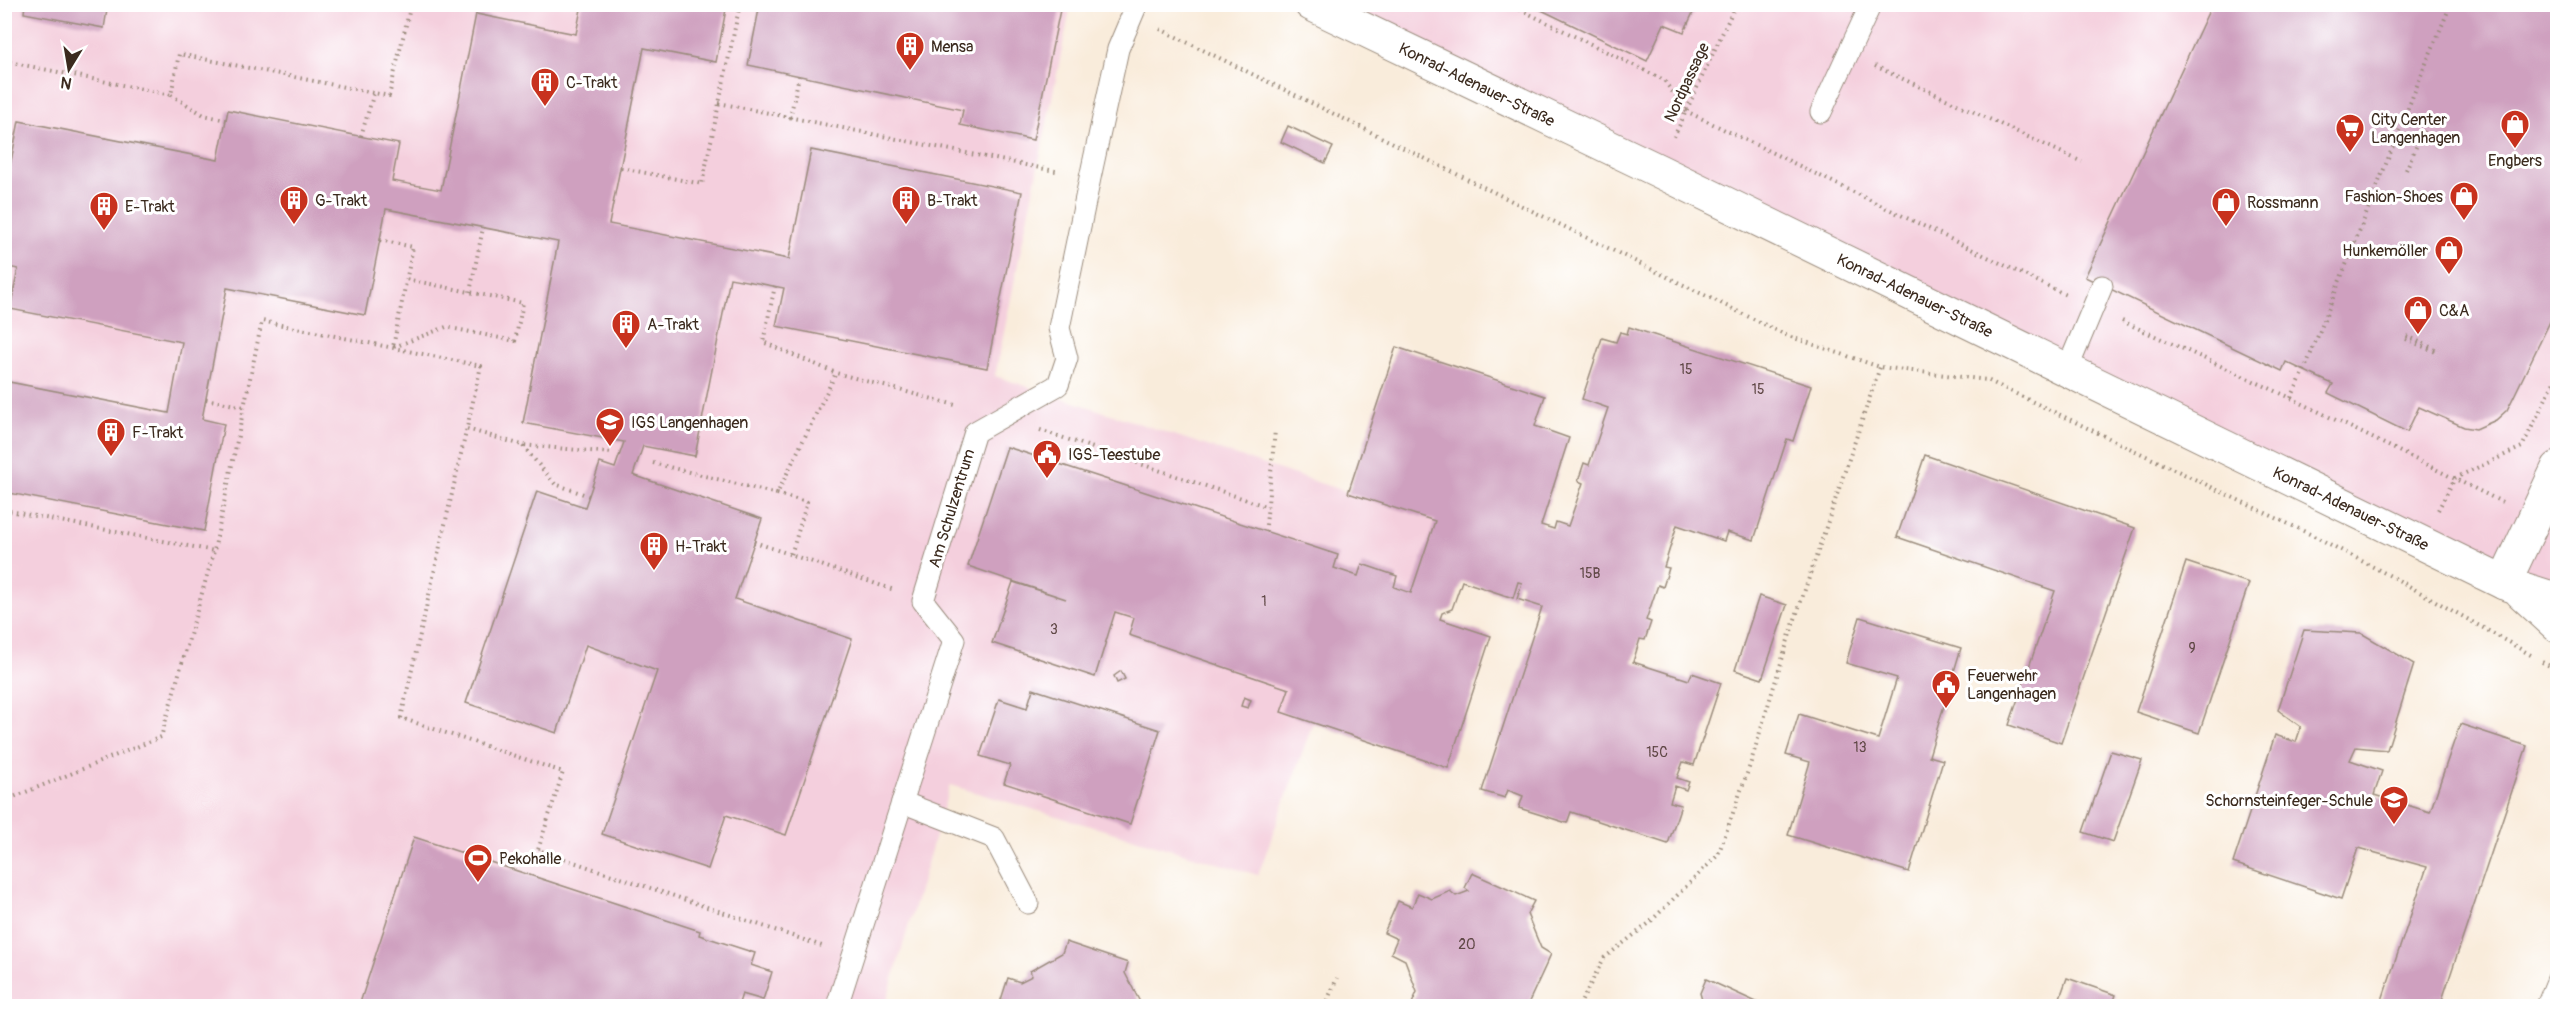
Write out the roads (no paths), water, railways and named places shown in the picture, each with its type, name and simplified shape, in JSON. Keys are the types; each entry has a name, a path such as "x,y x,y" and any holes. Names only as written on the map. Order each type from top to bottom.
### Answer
{"street":[{"name":"Konrad-Adenauer-Straße","path":"1311,4 2510,586 2558,600"},
{"path":"2510,586 2558,468"},
{"name":"Konrad-Adenauer-Straße","path":"2510,586 2558,626"}],"lane":[{"path":"1821,112 1871,4"},
{"name":"Am Schulzentrum","path":"902,802 954,640 923,601 975,432 1058,385 1067,358 1059,328 1118,49 1135,10"},
{"path":"2067,370 2102,286"},
{"path":"837,1006 902,802 994,838 1028,903"},
{"path":"2547,1006 2558,979"}],"place":[{"name":"Mensa","path":"910,72"},
{"name":"C-Trakt","path":"545,108"},
{"name":"Engbers","path":"2515,150"},
{"name":"City Center Langenhagen","path":"2350,154"},
{"name":"Fashion-Shoes","path":"2464,222"},
{"name":"G-Trakt","path":"294,226"},
{"name":"B-Trakt","path":"906,226"},
{"name":"Rossmann","path":"2226,228"},
{"name":"E-Trakt","path":"104,232"},
{"name":"Hunkemöller","path":"2449,276"},
{"name":"C&A","path":"2418,336"},
{"name":"A-Trakt","path":"626,350"},
{"name":"IGS Langenhagen","path":"610,448"},
{"name":"F-Trakt","path":"111,458"},
{"name":"IGS-Teestube","path":"1047,480"},
{"name":"H-Trakt","path":"654,572"},
{"name":"Feuerwehr Langenhagen","path":"1946,710"},
{"name":"Schornsteinfeger-Schule","path":"2394,826"},
{"name":"Pekohalle","path":"478,884"}]}
